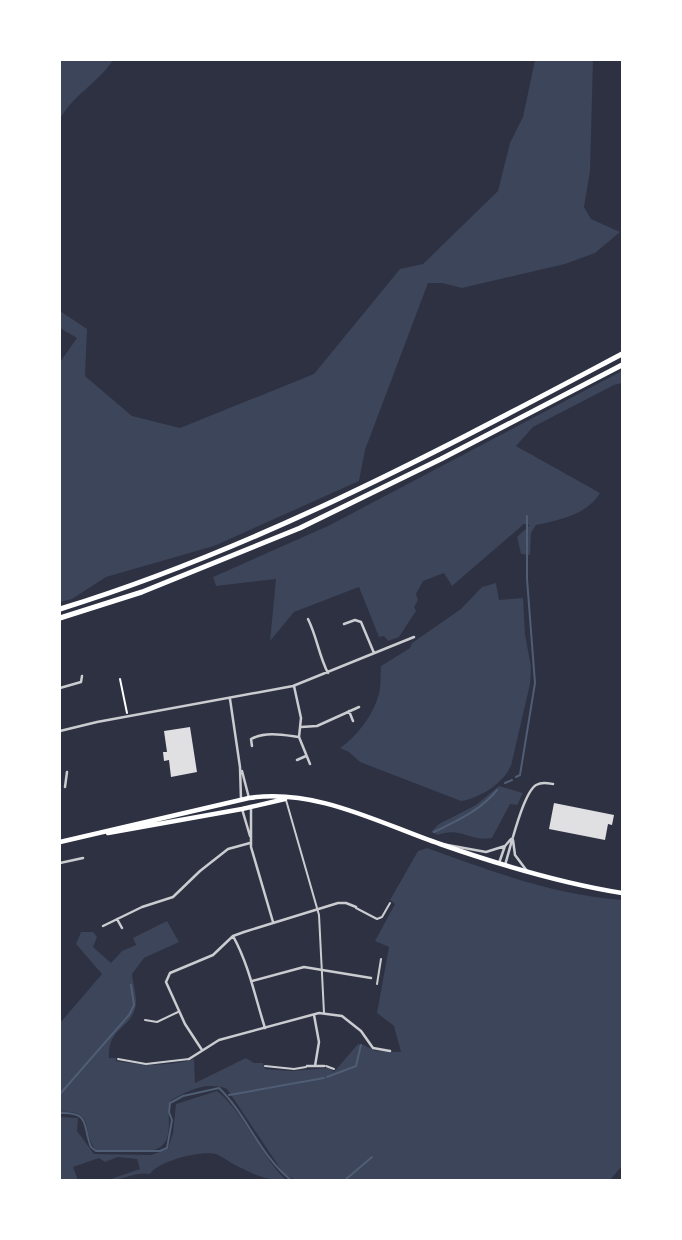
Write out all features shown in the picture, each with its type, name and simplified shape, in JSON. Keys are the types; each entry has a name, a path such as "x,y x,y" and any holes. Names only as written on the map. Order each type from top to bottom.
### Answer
{"highway":[{"path":"60,609 144,582 276,529 439,450 622,354"},
{"path":"60,618 142,592 300,528 441,459 622,365"}],"main road":[{"path":"249,799 251,806"},
{"path":"60,842 286,799"},
{"path":"100,834 241,800 305,799 344,808 439,844 527,872 576,885 622,893"},
{"path":"241,800 242,809"}],"street":[{"path":"308,619 328,673"},
{"path":"344,624 355,620 361,622 374,653"},
{"path":"60,732 97,722 293,686 414,637"},
{"path":"81,682 82,676"},
{"path":"60,688 81,682 86,684"},
{"path":"293,686 300,711 299,737 310,764"},
{"path":"230,699 240,768 241,800"},
{"path":"301,727 317,726 359,706"},
{"path":"349,711 353,721"},
{"path":"251,739 271,734 299,737"},
{"path":"247,736 251,739 252,746"},
{"path":"297,760 306,756"},
{"path":"240,768 249,799"},
{"path":"65,787 67,772"},
{"path":"60,779 66,780"},
{"path":"502,864 531,789 544,782 553,783"},
{"path":"251,806 251,841"},
{"path":"242,809 273,922"},
{"path":"502,864 505,846 513,836"},
{"path":"513,836 515,855 527,872"},
{"path":"103,926 150,903 173,897 228,849 251,841"},
{"path":"439,844 486,852 505,846"},
{"path":"60,863 83,858"},
{"path":"77,859 79,865"},
{"path":"202,1050 179,1012 167,985 168,976 213,955 233,936 342,902 356,907"},
{"path":"345,912 348,904"},
{"path":"117,919 122,928"},
{"path":"233,936 252,981 265,1028"},
{"path":"252,981 298,967 322,968 371,978"},
{"path":"360,985 362,976"},
{"path":"188,1059 219,1040 324,1013 342,1016 361,1031 373,1048 390,1051"},
{"path":"314,1015 319,1042 315,1066"},
{"path":"355,1037 361,1031"},
{"path":"307,1066 324,1066"}],"lane":[{"path":"286,799 317,909 324,1013"},
{"path":"356,907 377,919 382,917 390,903"},
{"path":"377,984 381,959"},
{"path":"371,978 378,979"},
{"path":"145,1020 157,1022 179,1012"},
{"path":"118,1059 146,1064 188,1059"},
{"path":"265,1066 294,1069 307,1066"},
{"path":"324,1066 334,1069"}],"path":[{"path":"120,679 127,714"}],"shaded area":[{"path":"60,60 113,60 60,119"},
{"path":"535,60 593,60 590,171 584,207 591,219 620,232 595,253 565,264 462,288 428,283 365,450 359,481 214,546 106,577 72,599 60,602 60,362 77,338 60,328 60,311 87,329 85,376 132,416 180,428 314,374 400,269 423,264 498,191 510,143 523,117"},
{"path":"622,371 622,383 533,427 516,446 600,493 588,507 572,515 536,525 531,533 530,555 521,554 517,537 530,525 524,524 452,586 444,573 423,581 416,594 416,611 399,637 388,641 384,636 379,637 359,587 294,612 270,641 276,579 216,586 213,577 328,526"},
{"path":"496,583 499,600 523,598 525,634 531,667 530,684 511,766 502,779 483,793 461,801 360,762 340,748 360,730 371,713 380,688 381,666 410,648 412,643 461,609 482,587"},
{"path":"499,786 523,793 517,805 510,804 492,838 452,832 438,835 431,832 439,824 476,805"},
{"path":"427,848 547,887 622,900 622,1166 610,1180 296,1180 284,1174 227,1089 212,1086 197,1088 170,1101 167,1137 160,1147 153,1150 96,1150 83,1118 72,1112 60,1112 60,1023 102,974 76,944 81,932 93,932 97,937 93,947 111,963 122,951 136,945 133,938 167,921 179,942 144,958 132,974 136,1005 132,1016 112,1041 109,1058 116,1058 116,1061 155,1064 194,1059 195,1083 246,1058 254,1063 263,1063 265,1069 291,1071 329,1068 334,1072 358,1044 375,1051 401,1052 394,1026 377,1013 389,947 375,941 395,904 390,900 418,851"},
{"path":"217,1091 235,1110 286,1180 260,1176 209,1153 170,1161 150,1174 113,1180 108,1180 140,1169 137,1159 118,1157 105,1162 99,1158 73,1167 78,1180 60,1180 60,1117 78,1118 77,1131 94,1154 151,1155 168,1149 173,1133 176,1104"}],"building":[{"path":"190,727 197,772 171,777 169,760 164,761 163,752 167,752 164,731"},
{"path":"554,803 614,815 612,825 608,824 605,840 549,829"}],"waterway":[{"path":"516,777 520,775 535,683 527,579 527,516"},
{"path":"505,783 512,780"},
{"path":"434,832 475,810 497,790"},
{"path":"60,1094 129,1015 134,1005 131,985"},
{"path":"327,1077 356,1066 361,1045"},
{"path":"229,1095 324,1078"},
{"path":"60,1113 77,1115 84,1121 91,1147 96,1151 160,1151 167,1148 172,1120 170,1103 183,1096 219,1088 238,1110 271,1159 291,1180"},
{"path":"345,1180 372,1157"}]}
